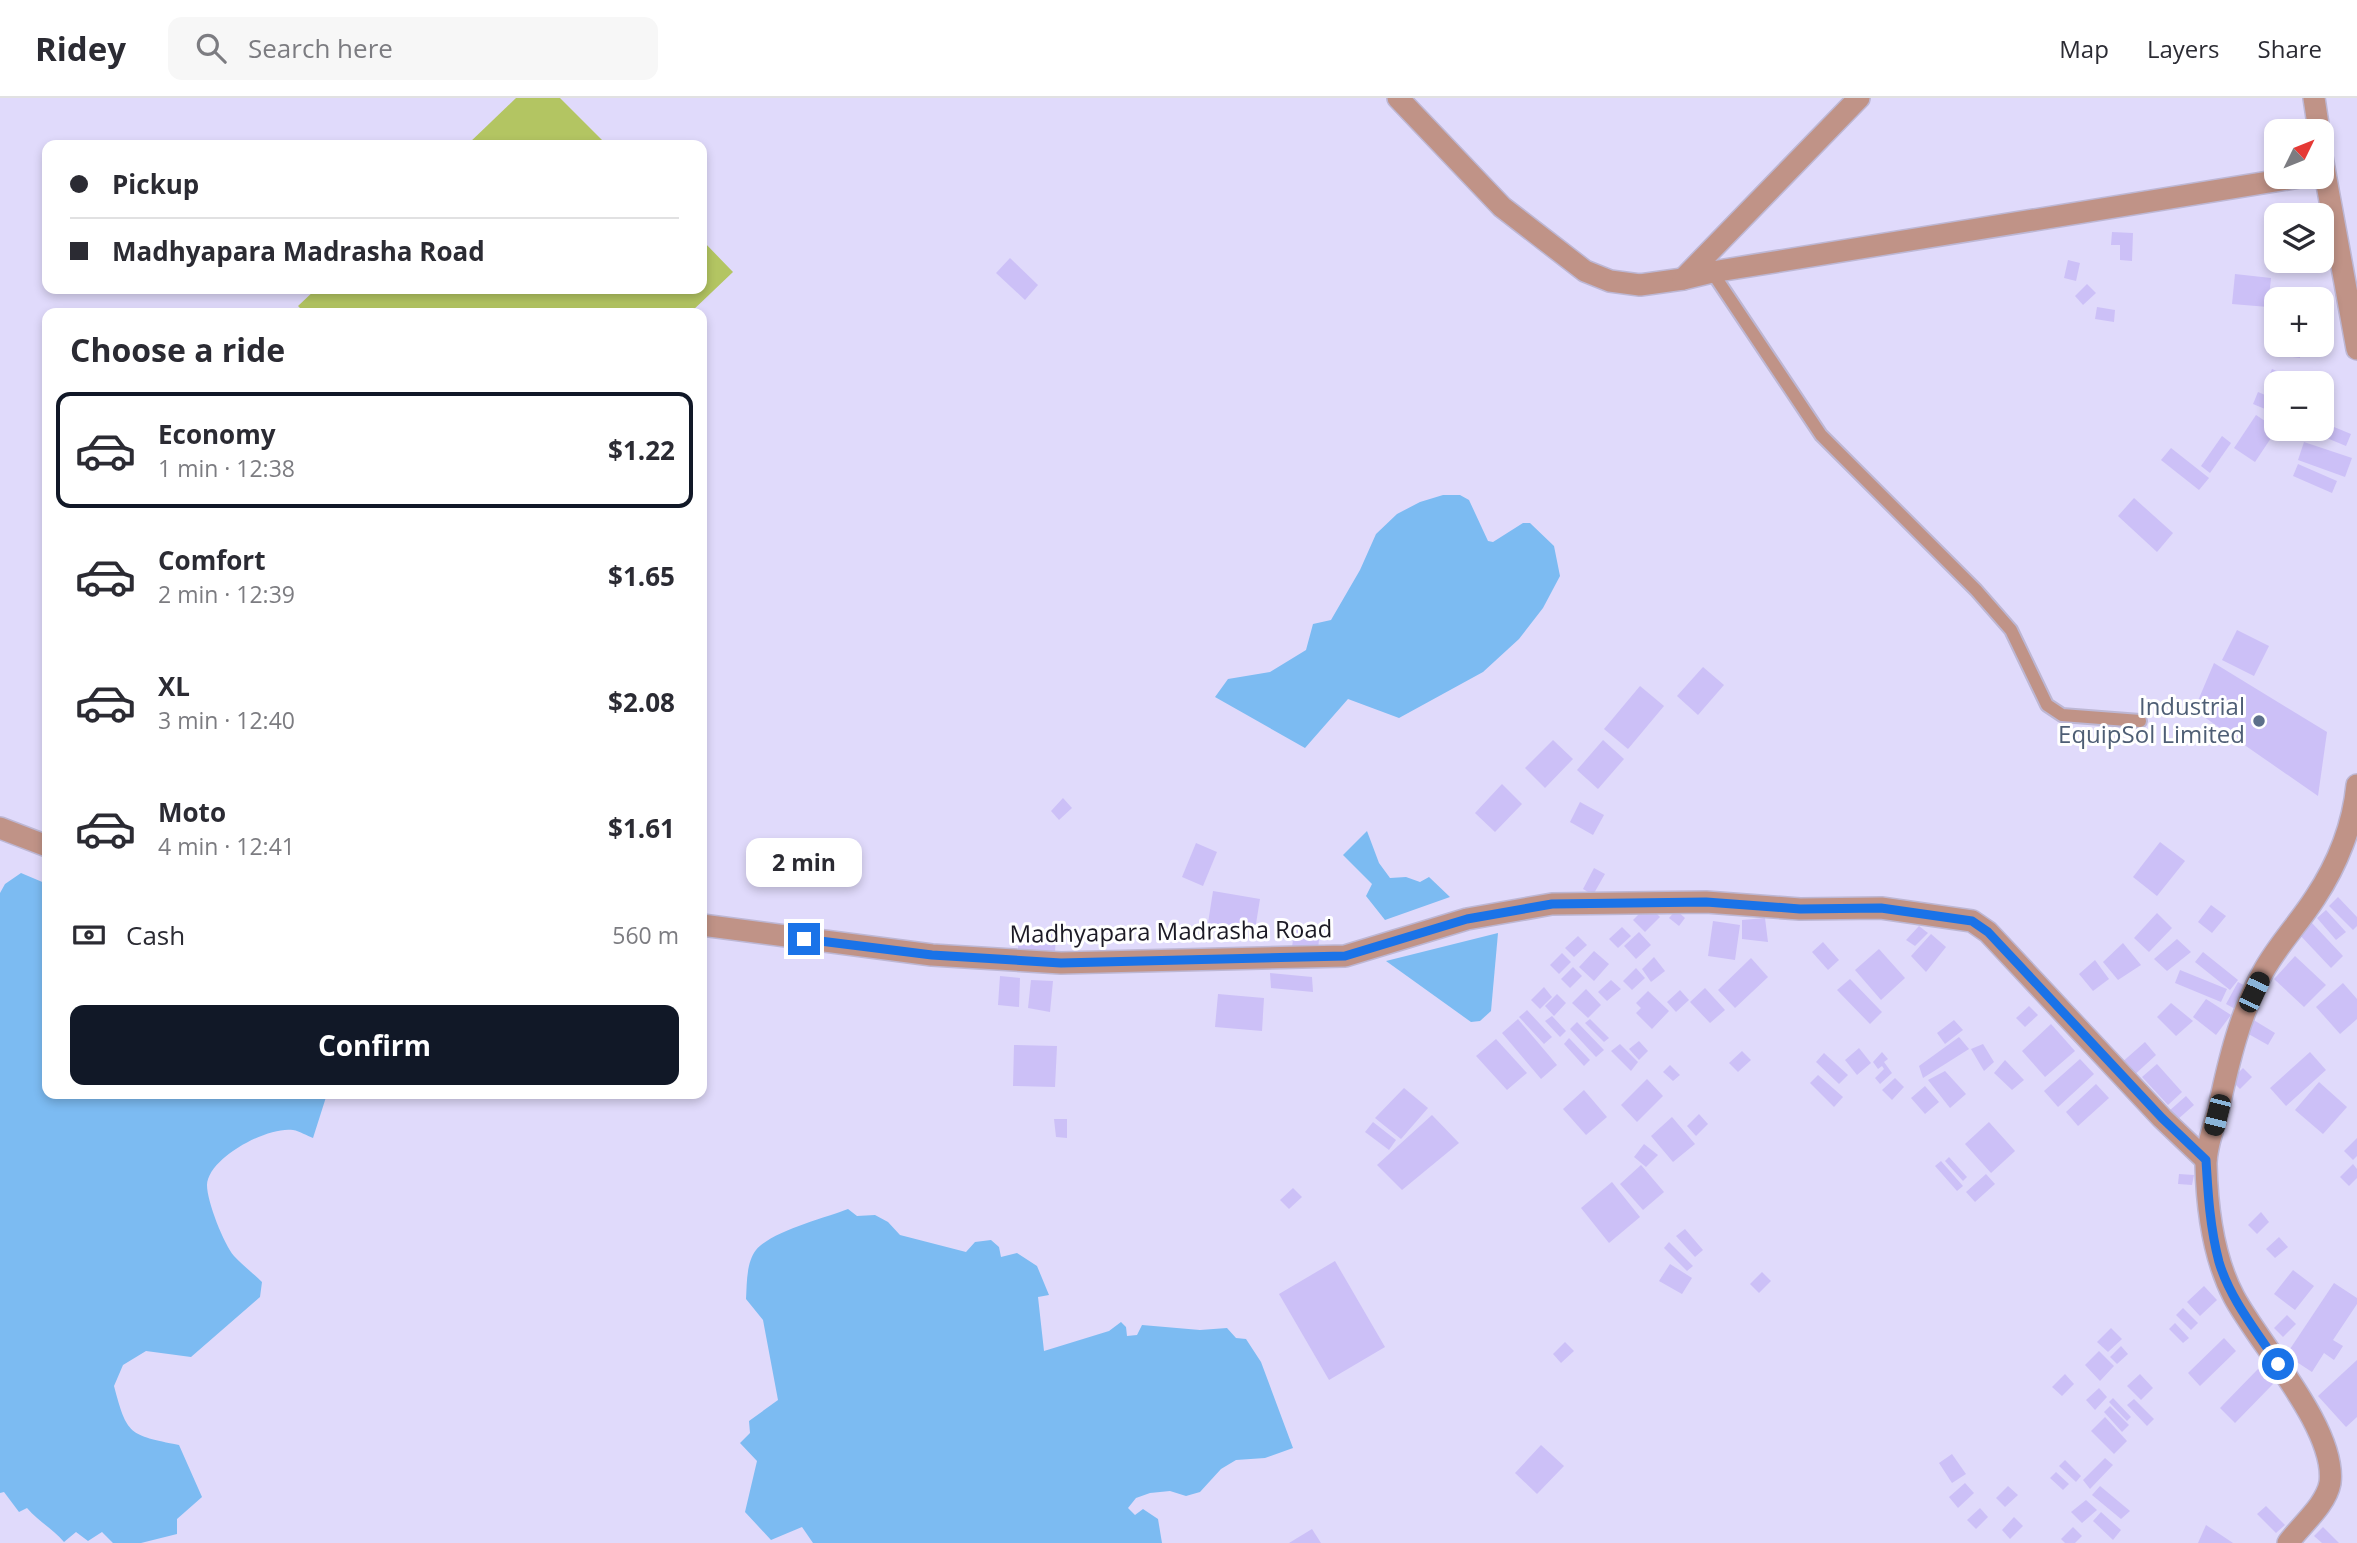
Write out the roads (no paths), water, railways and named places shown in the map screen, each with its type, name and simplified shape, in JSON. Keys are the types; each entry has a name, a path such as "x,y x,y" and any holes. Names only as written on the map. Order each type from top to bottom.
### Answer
{"street":[{"path":"1398,98 1502,207 1585,271 1610,281 1640,285 2264,183"},
{"path":"1683,279 1859,98"},
{"path":"2314,98 2317,119"},
{"path":"2327,189 2357,349"},
{"path":"2288,1543 2315,1510 2329,1486 2330,1470 2307,1408 2234,1298 2220,1264 2211,1224 2206,1160 2228,1062 2243,1014 2264,970 2316,896 2336,860 2354,810 2357,785"},
{"path":"0,828 42,844"},
{"name":"Madhyapara Madrasha Road","path":"707,926 932,955 1061,963 1345,956 1467,919 1552,904 1706,902 1800,909 1881,908 1972,921 1988,932 2162,1118 2206,1160"}],"lane":[{"path":"1712,272 1821,435 1976,590 2011,630 2047,705 2062,715 2140,721"}],"water":[{"path":"1443,495 1460,495 1469,500 1488,541 1493,542 1523,523 1530,523 1554,546 1560,576 1543,608 1519,639 1483,672 1399,718 1348,699 1305,748 1215,697 1228,679 1270,672 1306,650 1313,624 1331,620 1360,570 1376,534 1397,514 1420,502"},
{"path":"1367,831 1379,863 1390,878 1406,877 1420,882 1429,877 1450,897 1385,920 1366,896 1372,884 1343,855"},
{"path":"21,873 42,882 42,1099 325,1099 313,1138 293,1130 269,1133 228,1155 217,1164 210,1175 208,1192 217,1222 234,1256 262,1282 260,1297 191,1357 146,1351 123,1365 114,1386 127,1424 133,1430 140,1435 179,1445 202,1497 177,1519 177,1534 141,1543 113,1543 102,1532 88,1541 76,1532 64,1542 27,1508 19,1512 4,1492 0,1493 0,893 5,884"},
{"path":"1498,933 1491,1011 1480,1021 1471,1022 1386,961"},
{"path":"848,1209 857,1216 875,1215 888,1222 900,1235 966,1252 975,1242 991,1240 999,1247 1001,1257 1017,1253 1037,1266 1049,1295 1038,1297 1044,1351 1109,1331 1121,1322 1126,1327 1127,1336 1137,1335 1142,1325 1200,1330 1227,1328 1236,1338 1246,1339 1261,1362 1293,1448 1265,1458 1236,1460 1221,1469 1200,1492 1186,1496 1170,1491 1136,1498 1128,1508 1135,1515 1143,1509 1158,1519 1162,1543 813,1543 802,1527 771,1540 745,1512 757,1461 740,1443 750,1433 749,1421 778,1400 763,1320 746,1299 749,1267 756,1250 774,1237"}],"place":[{"name":"Industrial EquipSol Limited","path":"2259,721"}]}
